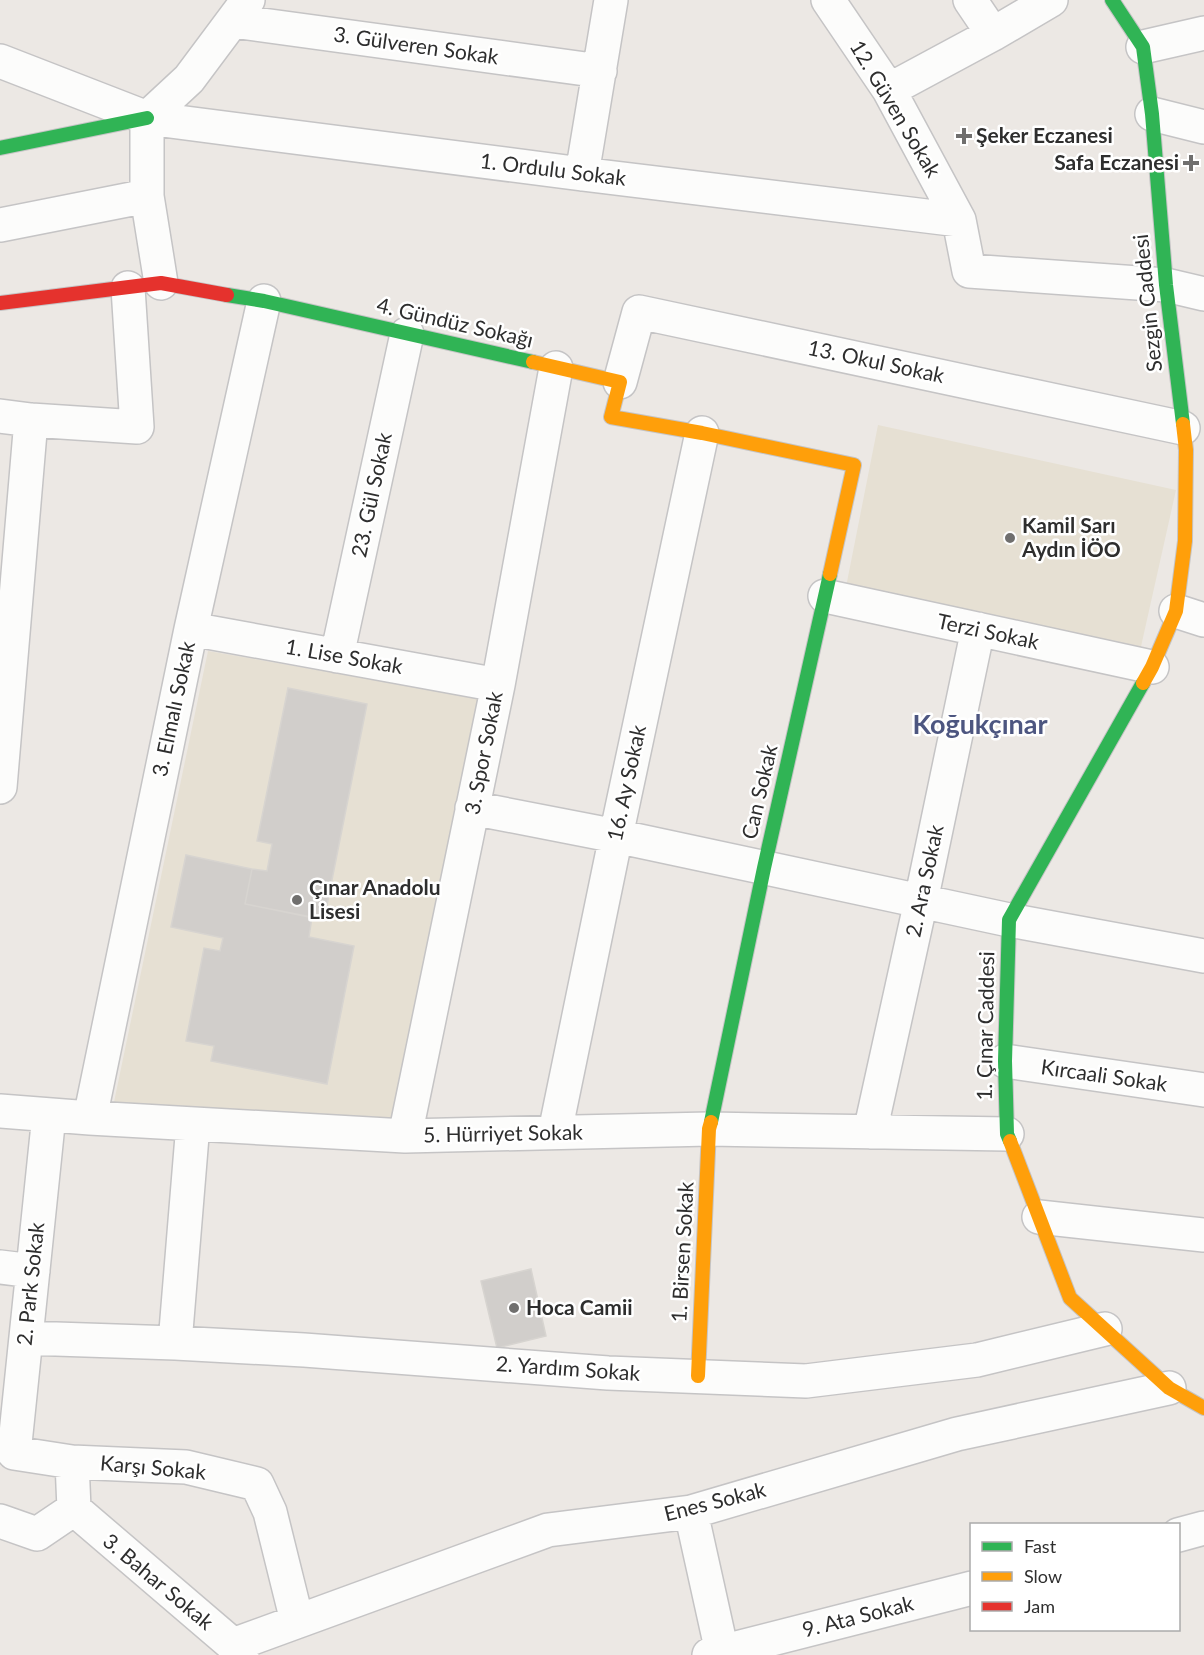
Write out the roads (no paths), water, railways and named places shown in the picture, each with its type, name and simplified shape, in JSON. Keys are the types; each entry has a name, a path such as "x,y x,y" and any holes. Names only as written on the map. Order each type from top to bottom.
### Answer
{"street":[{"path":"582,174 611,0"},
{"name":"12. Güven Sokak","path":"828,0 889,90 959,220 969,271 1166,285"},
{"path":"970,0 993,34"},
{"path":"889,90 1051,0"},
{"name":"Sezgin Caddesi","path":"1112,0 1143,47 1152,114 1166,285 1191,444 1185,541 1190,616"},
{"path":"0,148 147,118 189,79 241,11"},
{"name":"3. Gülveren Sokak","path":"241,11 600,71"},
{"path":"1143,47 1204,33"},
{"name":"1. Ordulu Sokak","path":"0,62 147,118 959,220"},
{"path":"1152,114 1204,126"},
{"path":"147,118 147,196 161,283"},
{"path":"0,225 147,196"},
{"name":"4. Gündüz Sokağı","path":"0,303 161,283 264,301 620,382"},
{"path":"1166,285 1204,294"},
{"path":"0,787 16,418 137,427 128,288"},
{"name":"3. Elmalı Sokak","path":"90,1118 191,629 264,301"},
{"name":"13. Okul Sokak","path":"620,382 639,312 1191,444"},
{"name":"23. Gül Sokak","path":"337,656 407,334"},
{"name":"3. Spor Sokak","path":"405,1136 498,685 556,368"},
{"path":"620,382 611,417 702,433"},
{"name":"Can Sokak","path":"702,433 854,465 764,868 709,1129"},
{"name":"16. Ay Sokak","path":"555,1132 702,433"},
{"name":"Terzi Sokak","path":"825,596 1152,668"},
{"name":"1. Çınar Caddesi","path":"1190,616 1152,668 1009,920 1005,1061 1007,1134 1070,1298 1169,1388 1204,1408"},
{"name":"1. Lise Sokak","path":"191,629 498,685"},
{"name":"2. Ara Sokak","path":"870,1132 978,629"},
{"path":"472,808 616,836 1009,920 1204,956"},
{"name":"Kırcaali Sokak","path":"1005,1061 1204,1090"},
{"name":"5. Hürriyet Sokak","path":"0,1111 193,1125 405,1136 709,1129 1007,1134"},
{"name":"2. Park Sokak","path":"14,1453 50,1115"},
{"path":"175,1343 193,1125"},
{"name":"1. Birsen Sokak","path":"698,1376 709,1129"},
{"path":"1039,1217 1204,1235"},
{"path":"0,1267 33,1271"},
{"name":"2. Yardım Sokak","path":"26,1338 175,1343 608,1373 806,1381 977,1360 1105,1329"},
{"name":"Enes Sokak","path":"237,1650 297,1621 548,1530 691,1512 957,1434 1169,1388"},
{"name":"Karşı Sokak","path":"14,1453 72,1462 186,1467 257,1484 270,1512 297,1621"},
{"path":"0,1521 37,1534 74,1509 72,1462"},
{"name":"3. Bahar Sokak","path":"74,1509 237,1650"},
{"path":"691,1512 716,1653"},
{"path":"1180,1535 1204,1528"},
{"name":"9. Ata Sokak","path":"716,1653 970,1589"}],"place":[{"name":"Şeker Eczanesi","path":"964,136"},
{"name":"Safa Eczanesi","path":"1191,163"},
{"name":"Kamil Sarı Aydın İÖO","path":"1010,538"},
{"name":"Çınar Anadolu Lisesi","path":"297,900"},
{"name":"Hoca Camii","path":"514,1308"}],"district":[{"name":"Koğukçınar","path":"980,725"}]}
